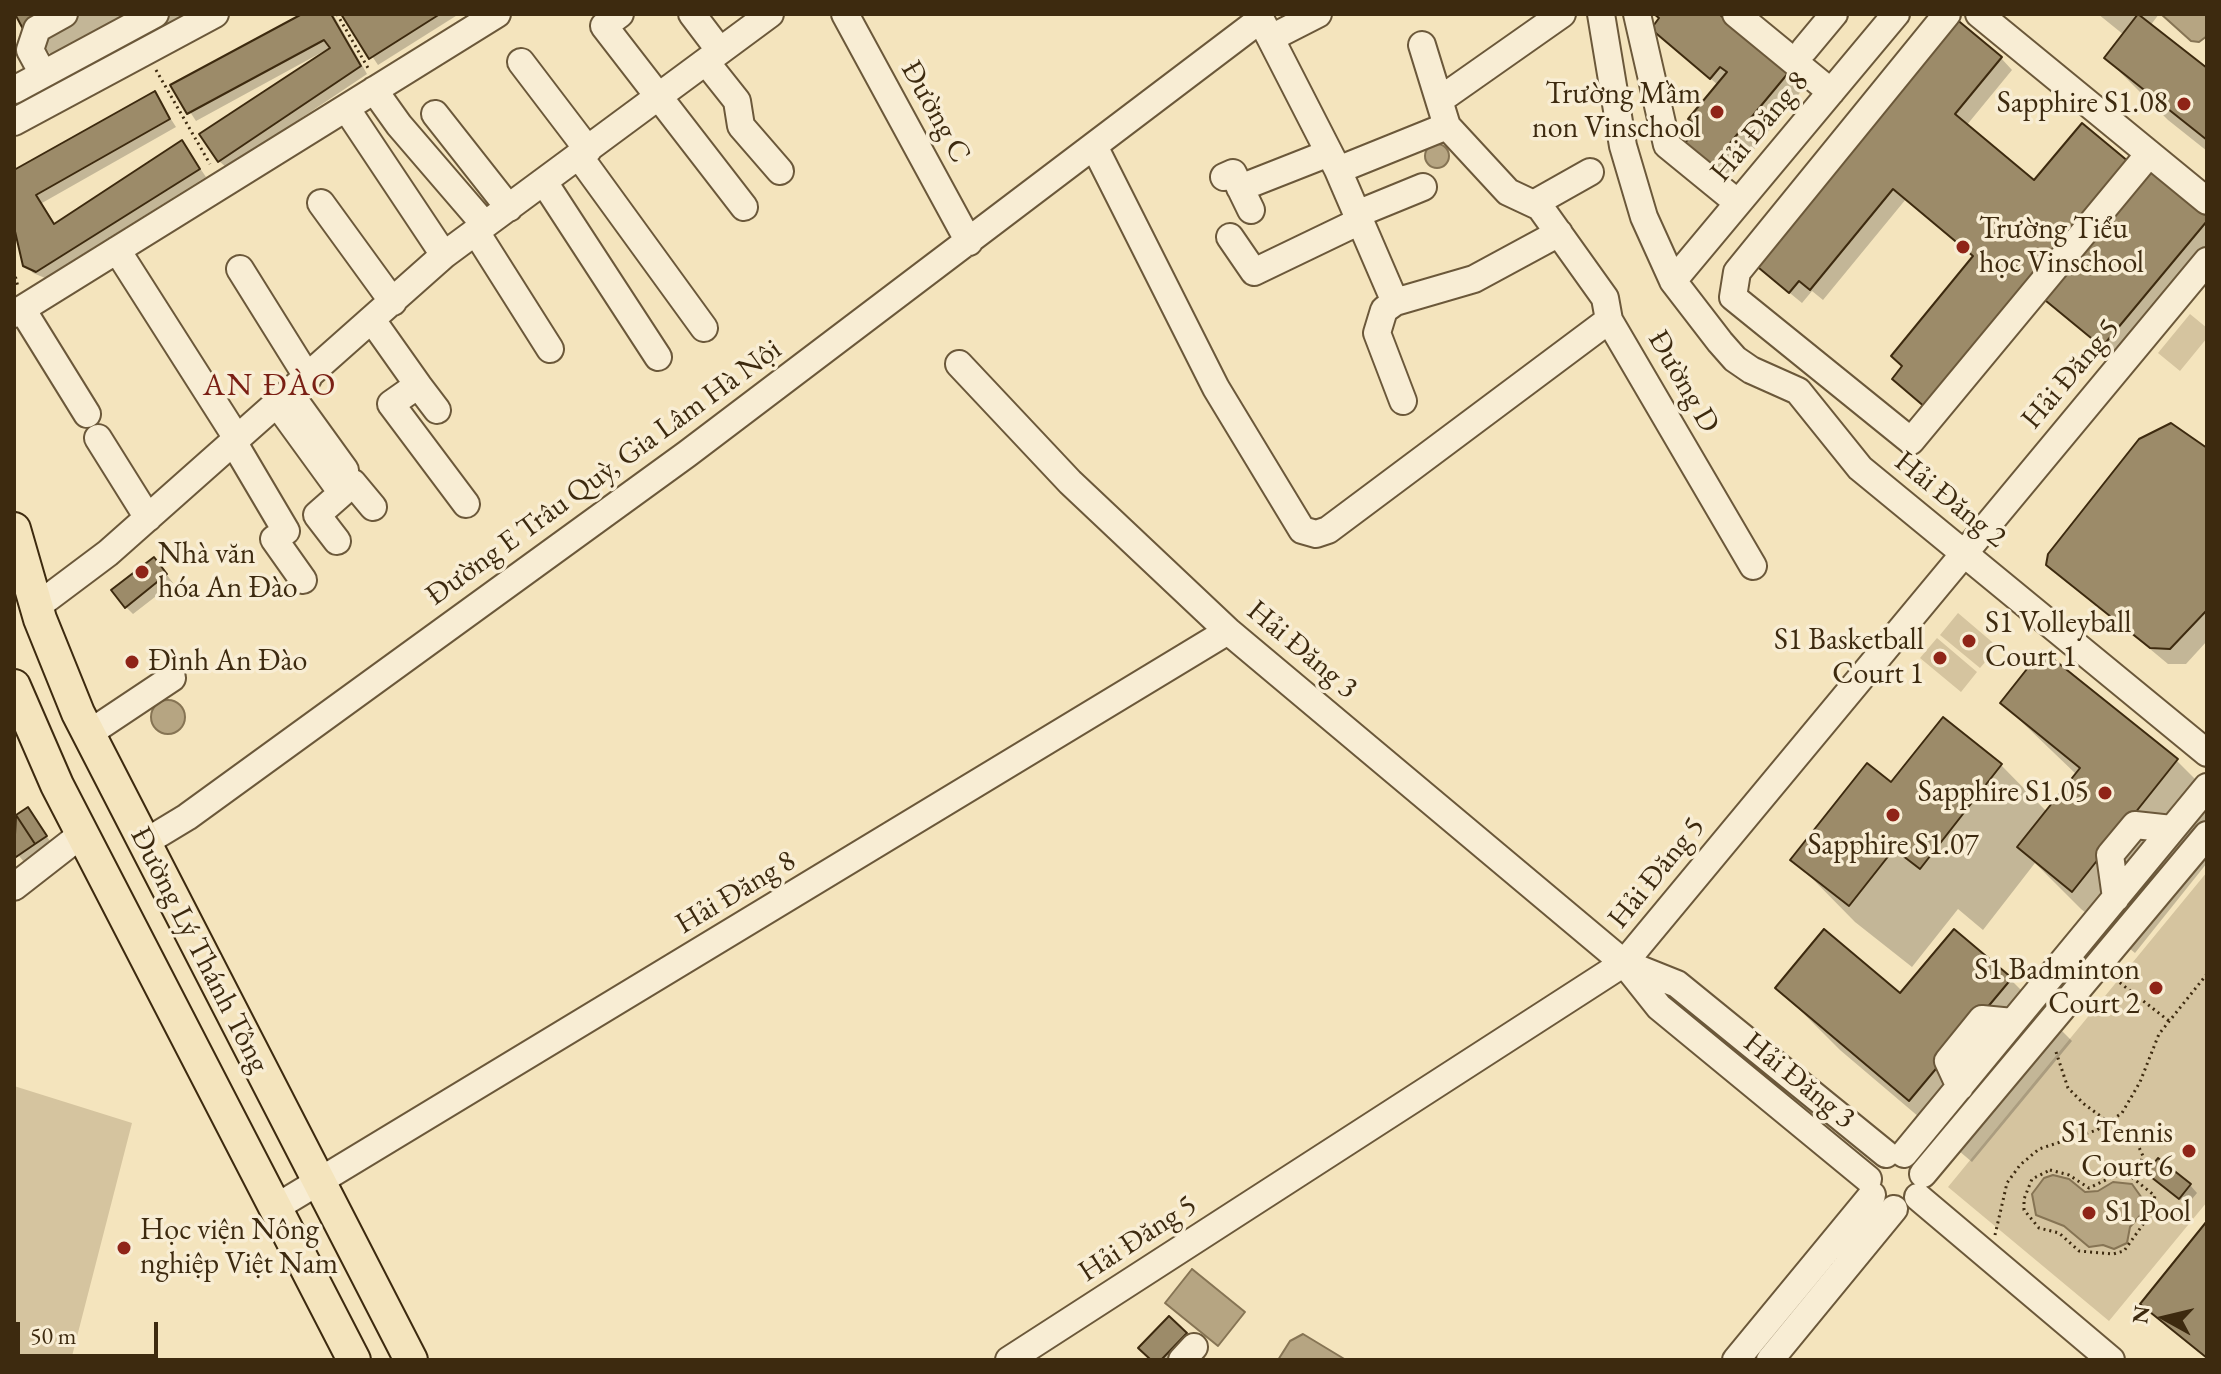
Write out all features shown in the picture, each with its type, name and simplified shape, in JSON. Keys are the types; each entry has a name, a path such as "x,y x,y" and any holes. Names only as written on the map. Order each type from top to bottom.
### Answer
{"main road":[{"name":"Đường Lý Thánh Tông","path":"14,529 36,607 88,734 411,1360"},
{"name":"Đường Lý Thánh Tông","path":"14,686 82,834 354,1360"}],"street":[{"path":"43,74 30,50 37,29 64,14"},
{"path":"14,90 120,22 155,14"},
{"path":"14,122 215,14"},
{"path":"87,414 18,312 346,108 373,82 497,14"},
{"path":"620,14 604,26 744,207"},
{"path":"692,14 737,101 741,126 780,171"},
{"path":"36,607 148,518 444,255 770,14"},
{"name":"Đường C","path":"845,14 969,242"},
{"name":"Đường E Trâu Quỳ, Gia Lâm Hà Nội","path":"144,843 187,817 662,472 1094,146 1263,24 1318,14"},
{"path":"1441,99 1562,14"},
{"name":"Hải Đăng 2","path":"1601,14 1633,185 1673,281 1735,359 1798,391 1860,468 2207,753"},
{"path":"1637,14 1667,145 1738,203"},
{"path":"1736,14 1831,92"},
{"path":"1760,14 1810,55 1834,14"},
{"name":"Hải Đăng 8","path":"1673,281 1894,14"},
{"path":"1947,14 1737,272 1733,297 1911,441 2149,154"},
{"path":"1979,14 2207,201"},
{"path":"1263,24 1334,162 1395,302"},
{"path":"1238,192 1447,126 1422,45"},
{"path":"521,62 704,328"},
{"path":"373,82 399,125 481,228 550,349"},
{"path":"1616,104 1656,97"},
{"path":"346,108 444,255"},
{"path":"435,114 509,208"},
{"name":"Đường D","path":"1447,126 1508,192 1535,203 1609,304 1609,320 1753,566"},
{"path":"1094,146 1216,388 1302,530 1316,534 1328,530 1609,320"},
{"path":"1535,203 1590,172"},
{"path":"544,182 658,357"},
{"path":"1230,237 1254,272 1358,217 1423,187"},
{"path":"321,203 393,302"},
{"path":"1403,401 1377,333 1384,310 1395,302 1474,279 1559,233"},
{"path":"117,250 236,441 286,531 274,539 303,580"},
{"name":"Hải Đăng 5","path":"1009,1360 1624,963 1963,551 2207,261"},
{"path":"240,269 292,393 347,488 373,507"},
{"path":"372,320 437,410"},
{"name":"Hải Đăng 3","path":"959,364 1070,482 1228,631 1624,963 1659,1007 1878,1194"},
{"path":"1798,391 1818,366"},
{"path":"418,385 391,404 466,504"},
{"path":"98,438 148,518"},
{"path":"337,541 317,515 347,488"},
{"name":"Hải Đăng 8","path":"275,1208 1228,631"},
{"path":"88,734 172,678"},
{"path":"1770,1360 1878,1194 1872,1166 1895,1154 1960,1087 2207,787"},
{"path":"14,887 82,834"},
{"path":"1878,1194 1909,1206 1921,1186 2207,835"},
{"name":"Hải Đăng 3","path":"1624,963 1677,984 1895,1154"},
{"path":"1895,1154 1913,1158 1921,1186 2111,1360"},
{"path":"1736,1360 1878,1194"}],"path":[{"path":"337,14 373,82"},
{"path":"155,67 216,174"},
{"path":"1995,1235 2007,1183 2020,1165 2039,1149 2081,1137 2110,1122 2131,1099 2153,1046 2169,1021 2207,974"},
{"path":"2112,977 2169,1021"},
{"path":"2055,1047 2068,1088 2084,1104 2137,1143 2143,1156 2135,1178"},
{"path":"2059,1172 2089,1188 2114,1176 2135,1178 2155,1196 2154,1205 2124,1251 2113,1254 2079,1251 2059,1233 2039,1228 2024,1210 2027,1188 2039,1173 2059,1172"}],"shaded area":[{"path":"2161,14 2207,14 2207,36 2199,42 2191,41"},
{"path":"1437,144 1445,148 1449,156 1445,164 1437,168 1429,164 1425,156 1429,148"},
{"path":"2190,314 2207,328 2207,338 2180,371 2158,353"},
{"name":"S1 Volleyball Court 1","path":"1958,613 1998,647 1980,668 1940,635"},
{"path":"1937,638 1977,672 1961,692 1920,658"},
{"path":"168,700 180,705 185,717 180,729 168,734 156,729 151,717 156,705"},
{"path":"2207,872 2207,1202 2109,1321 1948,1187"},
{"path":"14,1086 132,1123 71,1360 14,1360"},
{"name":"S1 Pool","path":"2053,1175 2069,1179 2085,1192 2098,1191 2113,1182 2132,1184 2144,1201 2144,1211 2130,1227 2127,1243 2114,1249 2103,1245 2089,1247 2064,1226 2036,1215 2032,1194 2044,1178"},
{"path":"1192,1269 1245,1312 1218,1346 1165,1303"},
{"path":"1303,1334 1346,1360 1278,1360 1290,1341"}],"building":[{"path":"15,14 49,14 23,29"},
{"path":"302,14 331,14 361,66 218,162 199,134 330,48 324,40 187,114 170,85"},
{"path":"341,14 440,14 369,59"},
{"path":"1654,14 1719,14 1789,72 1711,166 1684,144 1698,127 1688,119 1727,72 1720,67 1710,79 1651,29 1659,18"},
{"name":"Sapphire S1.08","path":"2138,14 2207,68 2207,140 2104,58"},
{"path":"1955,18 2002,57 1955,114 2034,180 2082,123 2129,162 1926,408 1892,379 1902,366 1891,356 1973,256 1893,189 1810,290 1799,281 1789,293 1753,263"},
{"path":"155,91 170,119 36,195 54,224 182,140 200,169 36,272 23,266 14,227 14,170"},
{"path":"2151,162 2207,207 2207,221 2102,347 2040,296"},
{"path":"2171,423 2207,448 2207,610 2170,649 2150,648 2046,565 2048,554 2139,439"},
{"path":"154,557 167,574 125,608 111,590"},
{"name":"Sapphire S1.05","path":"2042,650 2178,759 2072,892 2017,847 2080,768 2000,703"},
{"name":"Sapphire S1.07","path":"1943,717 2002,764 1920,869 1894,849 1849,906 1790,860 1867,763 1891,782"},
{"path":"28,807 47,836 35,844 16,815"},
{"path":"16,815 35,844 16,857 14,854"},
{"path":"1824,929 1900,993 1954,929 2012,978 1909,1101 1775,988"},
{"path":"2158,1158 2191,1184 2179,1199 2146,1173"},
{"path":"2207,1221 2207,1358 2140,1304"},
{"path":"1169,1316 1187,1333 1161,1360 1151,1360 1138,1348"}],"place":[{"name":"Sapphire S1.08","path":"2184,104"},
{"name":"Trường Mầm non Vinschool","path":"1717,112"},
{"name":"Trường Tiểu học Vinschool","path":"1963,247"},
{"name":"Nhà văn hóa An Đào","path":"142,572"},
{"name":"S1 Volleyball Court 1","path":"1969,641"},
{"name":"S1 Basketball Court 1","path":"1940,658"},
{"name":"Đình An Đào","path":"132,662"},
{"name":"Sapphire S1.05","path":"2105,793"},
{"name":"Sapphire S1.07","path":"1893,815"},
{"name":"S1 Badminton Court 2","path":"2156,988"},
{"name":"S1 Tennis Court 6","path":"2189,1151"},
{"name":"S1 Pool","path":"2089,1213"},
{"name":"Học viện Nông nghiệp Việt Nam","path":"124,1248"}],"district":[{"name":"AN ĐÀO","path":"270,386"}]}
